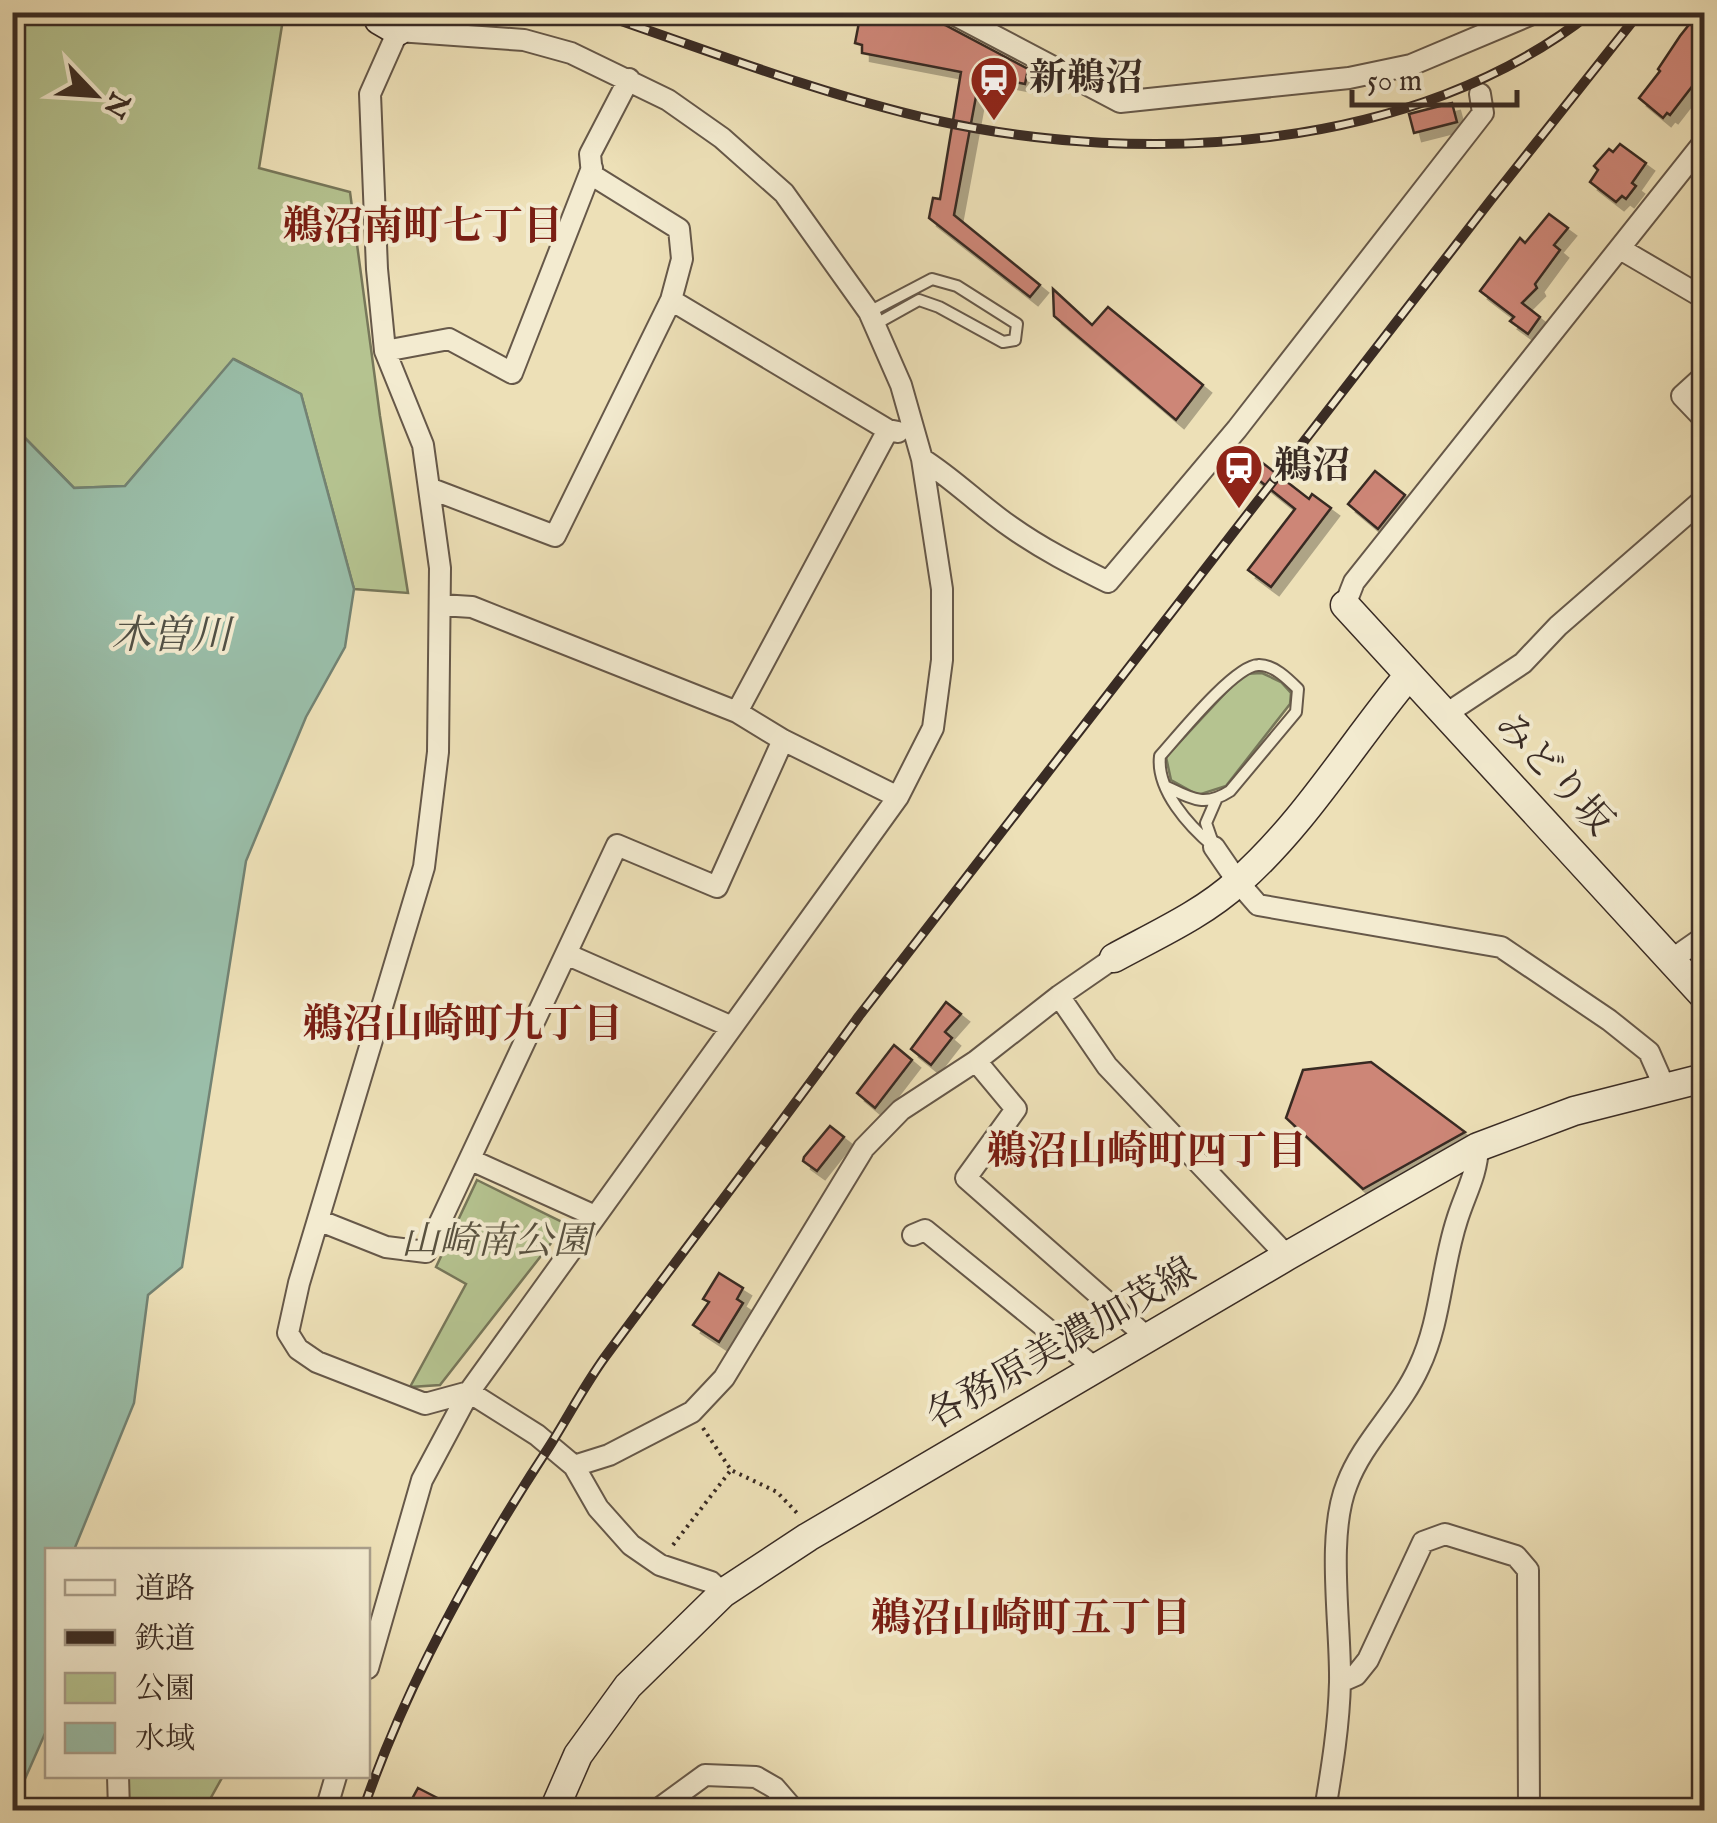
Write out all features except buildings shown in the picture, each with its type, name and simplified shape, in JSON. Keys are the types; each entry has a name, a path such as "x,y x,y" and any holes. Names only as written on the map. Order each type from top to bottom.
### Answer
{"main road":[{"path":"376,12 379,20 398,31"},
{"name":"みどり坂","path":"1345,605 1704,996"},
{"path":"1114,958 1205,907 1238,882 1297,818 1410,675"},
{"name":"各務原美濃加茂線","path":"554,1810 578,1755 628,1686 723,1592 808,1537 1286,1256 1478,1148 1574,1111 1704,1078"}],"street":[{"path":"949,12 1120,102 1350,78 1411,64 1537,12"},
{"path":"370,1661 422,1480 469,1392 898,797 933,728 942,660 942,589 922,459 900,384 872,318 784,193 722,138 668,100 571,53 524,40 398,31 370,94 378,269 385,351 423,445 440,568 438,752 424,868 288,1333 298,1349 317,1362 424,1404 469,1392 537,1435 574,1466 598,1508 631,1544 660,1565 711,1582 723,1592"},
{"path":"428,488 555,536 670,300 682,259 679,229 592,176 590,154 629,79"},
{"path":"922,459 1008,525 1054,555 1108,582 1237,429 1483,113 1480,94"},
{"path":"1345,605 1354,582 1622,250 1704,142"},
{"path":"385,351 449,340 512,373 592,168"},
{"path":"1622,250 1704,298"},
{"path":"670,300 888,430 915,434"},
{"path":"1704,376 1682,396 1704,419"},
{"path":"737,712 888,430"},
{"path":"1446,714 1523,663 1558,626 1704,499"},
{"path":"442,605 472,607 737,712 782,740 898,797"},
{"path":"318,1220 386,1247 426,1252 616,845 717,887 782,740"},
{"path":"1214,847 1258,905 1501,947 1649,1052 1664,1086"},
{"path":"1671,960 1704,938"},
{"path":"566,954 732,1027"},
{"path":"574,1466 608,1456 692,1412 724,1378 864,1148 900,1110 976,1061 1114,958"},
{"path":"1059,996 1108,1066 1286,1256"},
{"path":"976,1061 1016,1109 966,1178 1149,1338"},
{"path":"1325,1810 1340,1682 1337,1535 1346,1486 1365,1448 1418,1371 1434,1330 1457,1219 1477,1172 1478,1148"},
{"path":"471,1160 595,1216"},
{"path":"912,1235 925,1230 1096,1368"},
{"path":"1340,1682 1356,1675 1368,1660 1423,1542 1445,1534 1516,1556 1528,1570 1530,1810"},
{"path":"657,1810 705,1775 756,1777 775,1788 794,1810"},
{"path":"118,1778 118,1810"},
{"path":"326,1810 335,1778"}],"lane":[{"path":"932,279 958,286 1017,324 1015,340 1003,342 919,300 872,318 932,279"},
{"path":"1164,786 1193,800 1216,800 1230,791 1296,712 1298,690 1285,676 1262,664 1241,669 1160,756 1158,768 1164,786 1192,828 1214,847"},
{"path":"1214,847 1206,823 1216,800"}],"path":[{"path":"692,1412 732,1470 777,1492 801,1517 808,1537"},
{"path":"660,1565 732,1470"}],"green space":[{"path":"12,13 284,13 259,168 350,192 408,593 354,589 301,394 234,359 125,486 74,488 23,436 12,405"},
{"path":"1262,673 1281,682 1291,693 1290,704 1226,786 1198,795 1171,780 1166,757 1243,674"},
{"name":"山崎南公園","path":"477,1180 566,1224 440,1385 410,1387 466,1284 436,1267"},
{"path":"122,1778 222,1778 204,1810 123,1810"}],"water":[{"name":"木曽川","path":"233,359 301,394 354,589 345,647 306,717 246,861 182,1267 148,1295 134,1403 75,1548 45,1548 45,1734 13,1806 13,405 23,436 74,488 125,486"}],"railway":[{"path":"595,12 891,109 1016,135 1102,143 1189,143 1276,136 1362,120 1445,95 1522,59 1592,12"},
{"path":"363,1810 400,1715 445,1623 495,1533 605,1357 859,1016 1640,12"}],"place":[{"name":"新鵜沼","path":"994,122"},
{"name":"鵜沼","path":"1239,510"}],"district":[{"name":"鵜沼南町七丁目","path":"423,228"},
{"name":"鵜沼山崎町九丁目","path":"463,1026"},
{"name":"鵜沼山崎町四丁目","path":"1147,1153"},
{"name":"鵜沼山崎町五丁目","path":"1031,1620"}]}
